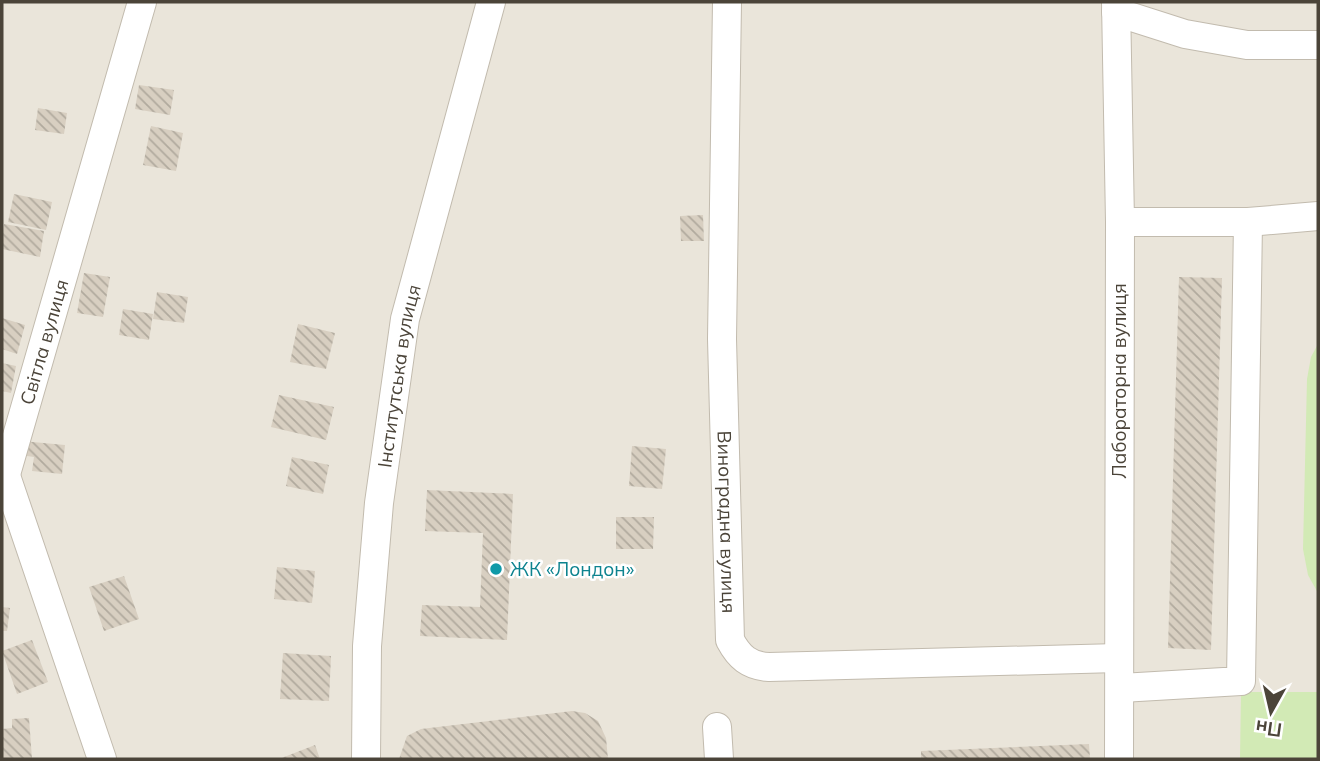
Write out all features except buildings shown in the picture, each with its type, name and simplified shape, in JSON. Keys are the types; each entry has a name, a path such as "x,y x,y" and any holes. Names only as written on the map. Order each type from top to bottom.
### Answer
{"street":[{"name":"Світла вулиця","path":"102,759 3,475 142,2"},
{"name":"Інститутська вулиця","path":"366,759 367,646 379,503 405,319 491,2"},
{"name":"Виноградна вулиця","path":"727,2 722,339 730,640 736,651 757,666 769,667 1118,658"},
{"name":"Лабораторна вулиця","path":"1116,7 1120,222 1119,759"},
{"path":"1116,7 1185,34 1247,46 1318,45"},
{"path":"1120,222 1248,222 1318,216"},
{"path":"1121,688 1241,681 1248,222"},
{"path":"717,727 719,759"}],"shaded area":[{"path":"2,2 1318,2 1318,759 2,759"}],"green space":[{"path":"1318,344 1318,593 1308,575 1303,549 1307,379 1311,357"},
{"path":"1241,692 1318,692 1318,759 1240,759"}],"place":[{"name":"ЖК «Лондон»","path":"496,569"}]}
